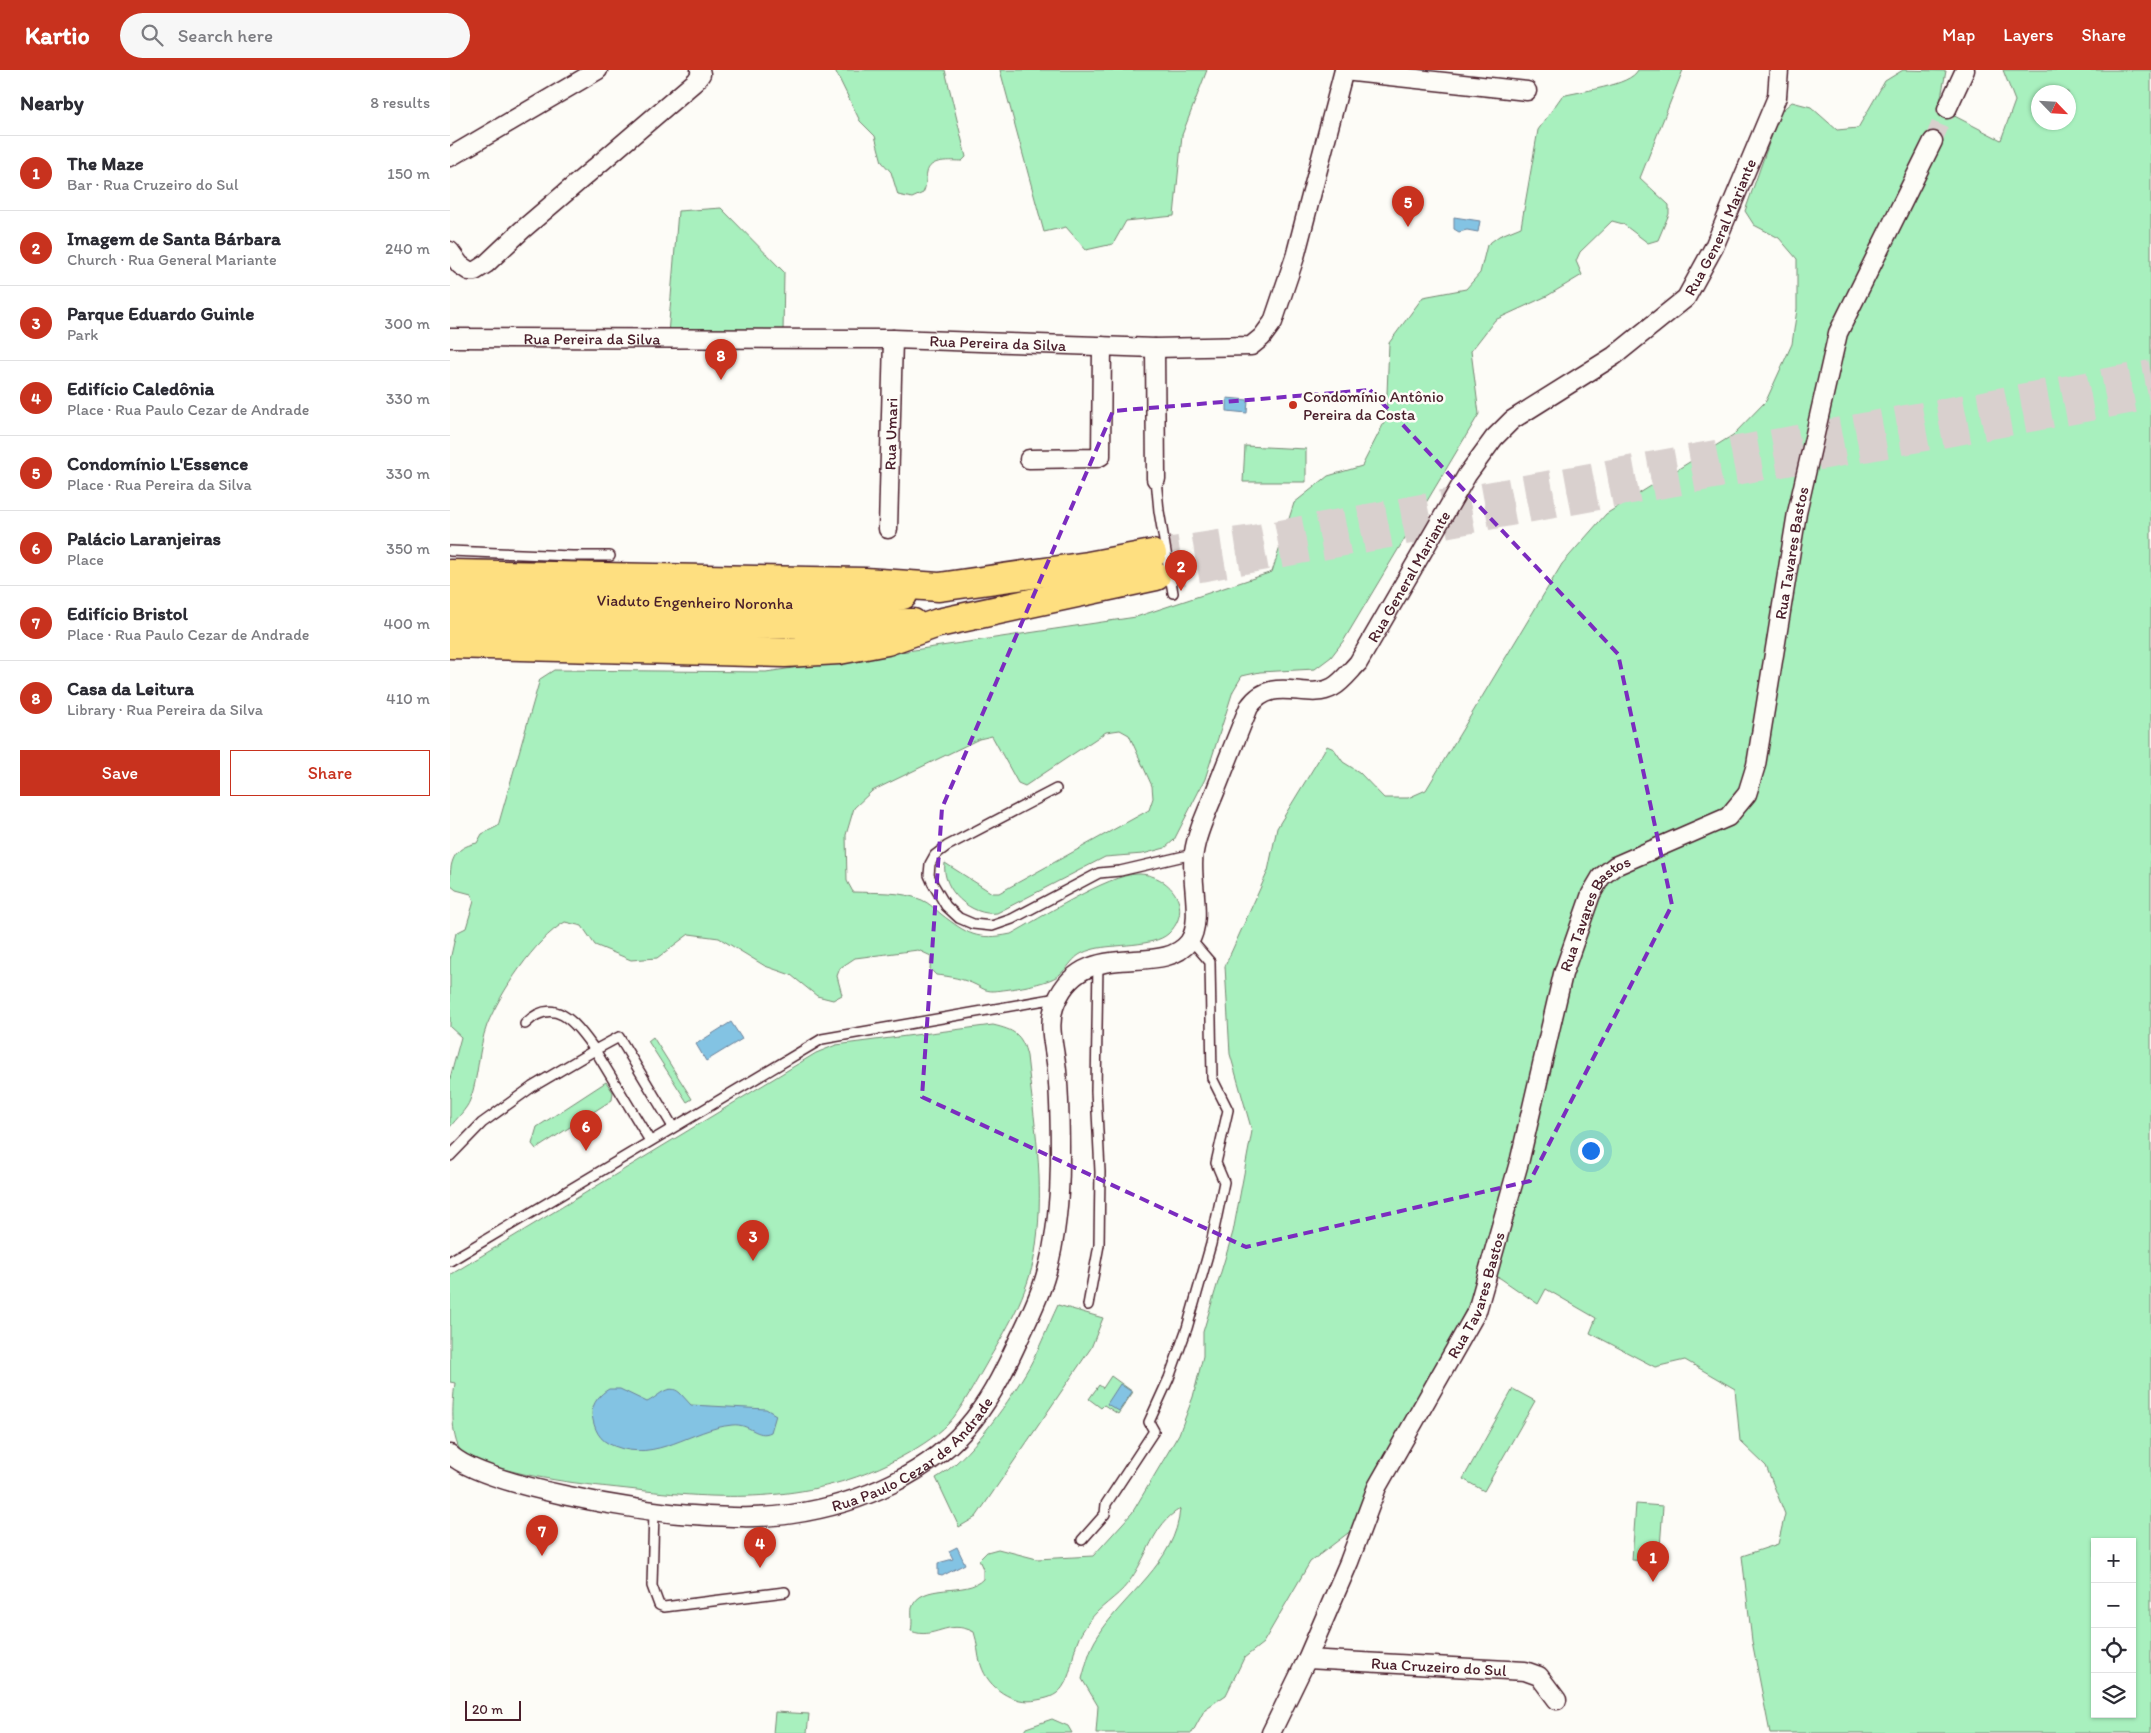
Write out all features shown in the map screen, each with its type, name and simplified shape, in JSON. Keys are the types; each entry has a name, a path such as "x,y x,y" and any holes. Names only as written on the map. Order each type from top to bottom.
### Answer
{"main road":[{"path":"450,574 865,582 939,587 1088,566 1161,574"},
{"path":"450,644 785,653 839,650 887,641 938,623 1161,574"},
{"name":"Viaduto Engenheiro Noronha","path":"450,618 750,614 891,598 939,587"},
{"name":"Viaduto Engenheiro Noronha","path":"450,596 938,623"}],"street":[{"path":"450,157 598,70"},
{"path":"450,251 460,265 469,270 475,271 486,264 522,230 696,81 700,70"},
{"path":"1344,70 1528,91"},
{"name":"Rua Pereira da Silva","path":"450,338 893,339 1154,348 1251,346 1262,338 1273,322 1295,258 1344,70"},
{"name":"Rua General Mariante","path":"1191,940 1195,923 1193,854 1205,817 1248,707 1254,699 1270,690 1324,690 1333,687 1358,663 1467,475 1494,438 1512,420 1614,356 1686,298 1714,247 1777,97 1779,70"},
{"path":"1948,109 1966,70"},
{"name":"Rua Tavares Bastos","path":"1271,1733 1307,1659 1349,1562 1378,1486 1477,1311 1520,1159 1563,974 1591,894 1601,877 1615,866 1728,817 1747,794 1756,765 1797,513 1838,333 1932,141"},
{"name":"Rua Umari","path":"888,529 893,339"},
{"path":"1029,459 1097,458 1101,456 1102,346"},
{"path":"1154,348 1156,479"},
{"path":"1057,998 1072,978 1098,963 1170,956 1181,950 1191,940"},
{"name":"Rua Paulo Cezar de Andrade","path":"450,1454 458,1462 508,1481 654,1511 716,1516 788,1515 858,1499 912,1473 946,1448 975,1418 1009,1362 1047,1273 1058,1204 1060,1163 1057,1072 1050,1019 1057,998"},
{"name":"Rua Cruzeiro do Sul","path":"1307,1659 1525,1671 1540,1676 1557,1700"}],"lane":[{"path":"1156,479 1161,574"},
{"path":"450,551 610,556"},
{"path":"1056,789 947,846 935,855 930,864 931,880 946,906 959,918 973,924 992,926 1012,919 1099,873 1120,871 1193,854"},
{"path":"1082,1540 1105,1514 1106,1504 1154,1432 1149,1422 1169,1378 1187,1328 1212,1244 1224,1182 1216,1163 1228,1110 1212,1078 1210,962 1191,940"},
{"path":"1088,1305 1099,1245 1100,1172 1096,1091 1098,963"},
{"path":"450,1261 822,1039 1057,998"},
{"path":"525,1024 540,1013 561,1013 572,1020 595,1050 650,1141"},
{"path":"450,1156 482,1123 532,1087 619,1037 673,1127"},
{"path":"654,1511 652,1586 659,1605 664,1607 785,1592"}],"highlighted area":[{"path":"1370,390 1618,654 1672,905 1530,1181 1246,1247 922,1097 942,808 1113,411"}],"green space":[{"path":"835,70 945,70 966,157 962,161 941,161 932,165 927,173 923,193 912,198 898,195 891,172 882,162 875,136 860,121"},
{"path":"1000,70 1207,70 1182,135 1174,216 1126,221 1113,244 1086,250 1066,227 1044,232"},
{"path":"1638,70 1683,70 1640,178 1669,205 1669,214 1658,240 1648,243 1623,224 1612,221 1580,252 1576,261 1582,275 1547,296 1495,320 1471,351 1479,414 1344,640 1331,657 1315,669 1260,672 1242,676 1233,691 1205,779 1174,840 1165,848 1143,854 1105,857 997,913 978,911 969,906 960,900 948,883 945,863 992,893 999,893 1149,810 1153,798 1152,786 1129,735 1120,730 1106,732 1025,786 1018,783 992,736 979,739 872,791 854,808 846,835 847,881 853,892 888,893 914,897 927,903 966,931 989,937 1011,934 1074,898 1109,881 1137,874 1149,875 1159,879 1168,886 1175,894 1179,903 1179,914 1176,924 1168,934 1153,941 1102,947 1087,951 1077,956 1054,978 1027,986 993,991 986,990 961,979 936,975 930,969 931,956 918,950 855,958 840,968 837,976 842,995 833,1000 817,996 791,975 765,966 719,938 689,934 657,958 631,960 595,945 582,926 565,922 553,930 530,954 493,1012 484,1034 469,1103 450,1127 450,1078 461,1037 450,1027 450,960 456,933 466,928 474,901 471,894 456,890 450,885 452,863 457,852 462,848 477,843 482,834 498,826 540,679 554,670 766,672 1136,617 1272,572 1294,503 1328,476 1362,466 1386,419 1389,343 1423,297 1466,289 1480,273 1487,245 1499,236 1521,227 1538,130 1562,96 1615,84 1633,76"},
{"path":"1903,70 1946,71 1939,108 2001,140 2015,101 2003,70 2151,70 2151,1733 1770,1733 1752,1641 1742,1556 1778,1544 1785,1514 1766,1466 1740,1441 1735,1389 1685,1360 1655,1367 1590,1333 1596,1318 1546,1289 1538,1304 1500,1278 1485,1273 1352,1530 1310,1562 1263,1643 1244,1658 1226,1695 1205,1709 1192,1733 1096,1733 1098,1706 1082,1679 1090,1652 1098,1636 1159,1562 1169,1546 1176,1528 1180,1509 1163,1524 1128,1583 1092,1617 1080,1635 1071,1668 1063,1687 1050,1697 1028,1701 1019,1700 1003,1693 995,1688 984,1673 974,1632 956,1627 927,1633 911,1631 912,1608 917,1600 924,1595 966,1587 976,1584 983,1579 983,1569 979,1560 987,1552 998,1549 1037,1559 1093,1556 1132,1513 1179,1434 1193,1397 1203,1356 1203,1332 1233,1232 1252,1131 1230,1054 1225,966 1268,871 1277,828 1327,746 1334,749 1343,762 1359,772 1384,798 1408,798 1426,790 1562,564 1606,514 1733,435 1766,401 1792,344 1797,309 1797,259 1779,238 1754,225 1745,211 1780,112 1792,102 1811,107 1837,130 1858,128 1885,81"},
{"path":"721,208 784,272 783,333 668,334 678,211"},
{"path":"1245,446 1306,449 1306,482 1243,482"},
{"path":"993,1025 1016,1034 1023,1043 1027,1056 1039,1175 1036,1246 1030,1276 1012,1319 954,1417 937,1434 903,1456 872,1471 841,1482 778,1494 746,1496 680,1494 566,1482 526,1475 464,1456 456,1441 453,1422 455,1383 450,1382 450,1275 816,1053 836,1045"},
{"path":"653,1037 692,1099 687,1102 648,1041"},
{"path":"606,1082 613,1092 612,1100 536,1149 532,1144 537,1127"},
{"path":"1058,1305 1103,1318 1091,1348 976,1517 959,1527 936,1478 961,1459 1008,1401 1034,1358"},
{"path":"1111,1376 1133,1392 1118,1414 1104,1405 1101,1408 1089,1399 1099,1385 1103,1388"},
{"path":"1513,1389 1535,1401 1484,1491 1463,1479"},
{"path":"1636,1504 1663,1506 1659,1562 1632,1560"},
{"path":"775,1712 809,1714 807,1733 773,1733"},
{"path":"1052,1719 1068,1726 1072,1733 1023,1733 1026,1728"}],"water":[{"path":"1454,217 1480,221 1478,232 1467,230 1459,232 1454,229"},
{"path":"1227,398 1248,400 1247,413 1227,411"},
{"path":"731,1022 742,1039 706,1061 696,1044"},
{"path":"1120,1384 1132,1392 1119,1411 1107,1404"},
{"path":"609,1389 620,1389 647,1402 671,1389 680,1393 691,1405 766,1409 776,1415 771,1432 766,1434 744,1426 732,1425 702,1432 659,1448 630,1450 609,1444 601,1438 594,1425 593,1406 600,1396"},
{"path":"957,1547 965,1564 942,1576 938,1575 938,1563 953,1559 949,1551"}],"tunnel":[{"path":"1933,141 1947,109"},
{"path":"1152,554 1253,539 2151,374"},
{"path":"1156,576 2151,396"}],"place":[{"name":"Condomínio L'Essence","path":"1408,227"},
{"name":"Casa da Leitura","path":"721,380"},
{"name":"Condomínio Antônio Pereira da Costa","path":"1293,405"},
{"name":"Imagem de Santa Bárbara","path":"1181,591"},
{"name":"Palácio Laranjeiras","path":"586,1151"},
{"name":"Parque Eduardo Guinle","path":"753,1261"},
{"name":"Edifício Bristol","path":"542,1556"},
{"name":"Edifício Caledônia","path":"760,1568"},
{"name":"The Maze","path":"1653,1582"}]}
